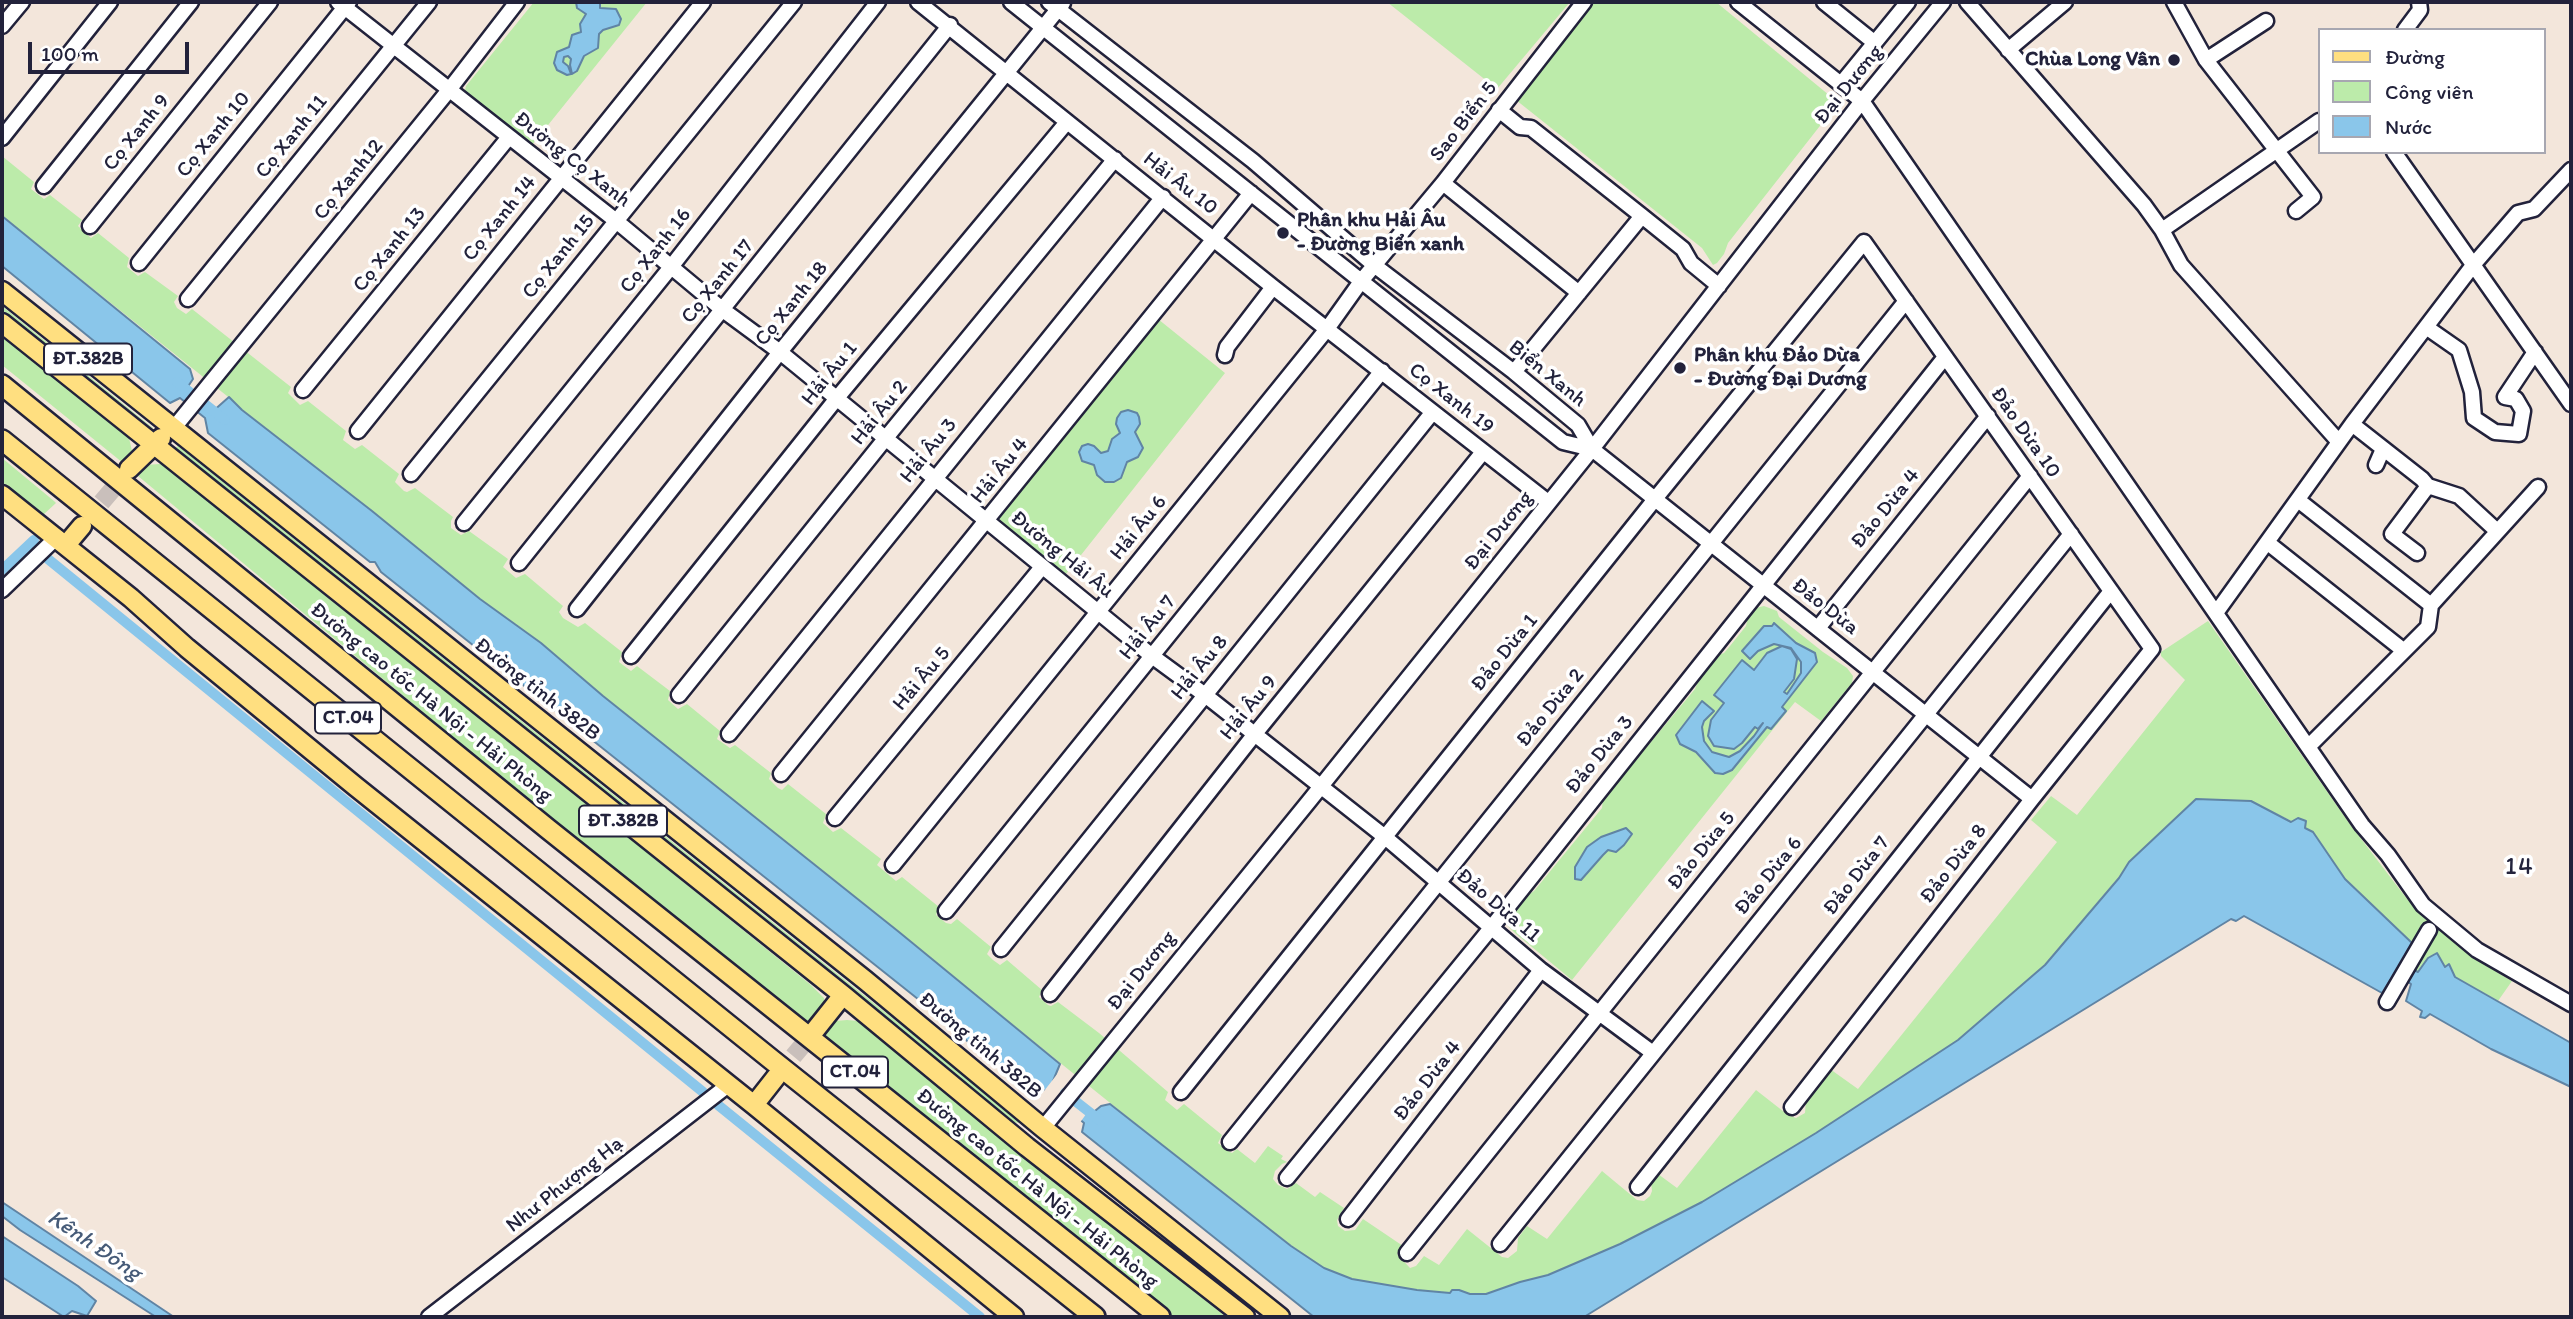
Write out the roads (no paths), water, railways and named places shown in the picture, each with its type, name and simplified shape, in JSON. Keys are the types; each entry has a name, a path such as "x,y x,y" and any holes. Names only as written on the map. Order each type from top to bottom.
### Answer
{"highway":[{"path":"2,372 198,530 548,829"},
{"name":"Đường cao tốc Hà Nội - Hải Phòng","path":"2,385 548,829 1160,1317"},
{"name":"CT.04","path":"2,440 1095,1317"},
{"path":"2,453 694,996"}],"main road":[{"name":"Đường tỉnh 382B","path":"2,291 865,980 1043,1128 1280,1317"},
{"name":"ĐT.382B","path":"2,323 842,995 1027,1147 1245,1317"},
{"path":"130,469 153,444 173,429"},
{"path":"2,495 62,541 344,778 754,1105 1014,1317"},
{"path":"62,541 82,526"},
{"path":"812,1034 842,995"},
{"path":"754,1105 776,1077"},
{"name":"Đường tỉnh 382B","path":"1027,1147 1043,1128"}],"street":[{"path":"2,26 22,2"},
{"path":"2,138 110,2"},
{"path":"44,186 191,2"},
{"name":"Cọ Xanh 9","path":"90,226 270,2"},
{"name":"Cọ Xanh 11","path":"188,299 429,2"},
{"name":"Cọ Xanh12","path":"173,429 449,90 517,2"},
{"name":"Cọ Xanh 14","path":"358,431 703,2"},
{"name":"Cọ Xanh 15","path":"411,474 794,2"},
{"name":"Cọ Xanh 16","path":"464,523 671,267 878,2"},
{"path":"918,2 1007,72"},
{"name":"Biển Xanh","path":"1011,2 1563,442 1591,449"},
{"name":"Sao Biển 5","path":"1374,265 1443,183 1584,2"},
{"path":"1738,2 1862,101 2362,825 2388,855 2423,905 2477,950 2571,1004"},
{"path":"1824,2 1875,43"},
{"path":"1841,84 1908,2"},
{"name":"Đại Dương","path":"1043,1128 1591,449 1862,101 1943,2"},
{"path":"1967,2 2144,205 2162,230 2181,265 2339,442"},
{"path":"2008,50 2065,2"},
{"path":"2174,2 2206,60 2313,197 2296,211"},
{"path":"2406,28 2420,10 2419,2"},
{"name":"Đường Cọ Xanh","path":"344,4 393,46 615,220 723,310 780,352"},
{"name":"Cọ Xanh 10","path":"139,263 344,4"},
{"name":"Biển Xanh","path":"1057,4 1253,161 1374,265 1514,372 1577,425 1591,449"},
{"name":"Cọ Xanh 18","path":"577,609 780,352 1043,27 1057,4"},
{"path":"2206,60 2266,22"},
{"name":"Cọ Xanh 17","path":"519,563 950,26"},
{"name":"Hải Âu 10","path":"1007,72 1327,329"},
{"path":"1499,110 1520,127 1531,128 1643,216 1683,249 1691,262 1719,286"},
{"name":"Hải Âu 1","path":"631,656 837,398 1067,122"},
{"path":"2162,230 2318,122"},
{"name":"Cọ Xanh 13","path":"303,390 509,137"},
{"path":"2395,154 2571,404"},
{"name":"Hải Âu 2","path":"679,695 1115,159"},
{"path":"2216,613 2351,424 2474,264 2518,213 2534,209 2571,170"},
{"path":"1443,183 1579,293"},
{"name":"Hải Âu 4","path":"781,774 1251,192"},
{"name":"Hải Âu 3","path":"729,734 1163,197"},
{"path":"1514,372 1643,216"},
{"name":"Đảo Dừa 10","path":"1864,242 2152,649"},
{"name":"Đảo Dừa 1","path":"1181,1092 1864,242"},
{"path":"1362,280 1374,265"},
{"name":"Hải Âu 6","path":"893,865 1327,329 1362,280"},
{"path":"1225,355 1227,347 1273,287"},
{"name":"Đảo Dừa 2","path":"1230,1142 1906,301"},
{"path":"2426,327 2459,350 2472,393 2474,418 2495,432 2519,434 2523,411 2516,399 2505,397 2535,352"},
{"name":"Cọ Xanh 19","path":"1327,329 1548,502"},
{"name":"Đường Hải Âu","path":"780,352 1152,656 1321,786"},
{"name":"Đảo Dừa 3","path":"1287,1178 1492,928 1945,357"},
{"name":"Hải Âu 7","path":"946,911 1382,371"},
{"name":"Hải Âu 8","path":"1001,949 1432,413"},
{"name":"Đảo Dừa 4","path":"1818,628 1988,416"},
{"path":"2351,424 2428,486 2459,496 2497,531"},
{"name":"Đảo Dừa","path":"1591,449 2032,799"},
{"path":"2376,465 2383,449"},
{"name":"Hải Âu 9","path":"1051,994 1254,735 1483,452"},
{"name":"Đảo Dừa 5","path":"1407,1253 2030,476"},
{"path":"2417,553 2392,534 2428,486"},
{"path":"2309,746 2428,627 2431,605 2538,487"},
{"path":"2298,500 2431,605"},
{"name":"Đảo Dừa 6","path":"1500,1244 2071,534"},
{"path":"2,590 62,541"},
{"path":"2268,543 2403,650"},
{"name":"Hải Âu 5","path":"835,818 1042,567"},
{"name":"Đảo Dừa 7","path":"1638,1187 2111,591"},
{"name":"Đảo Dừa 8","path":"1792,1107 2152,649"},
{"name":"Đảo Dừa 11","path":"1321,786 1541,970 1653,1053"},
{"path":"2387,1003 2429,930"},
{"name":"Đảo Dừa 4","path":"1348,1219 1541,970"},
{"name":"Như Phượng Hạ","path":"429,1317 727,1086"}],"water":[{"path":"576,2 600,2 600,8 616,9 621,19 619,25 599,34 598,48 584,56 577,71 572,74 571,59 564,57 563,62 571,74 567,75 557,70 554,63 557,52 569,47 572,35 581,32 580,24 586,14 577,8"},
{"path":"2,216 190,369 193,379 185,391 212,412 229,397 480,599 541,643 603,696 1060,1064 1053,1081 1090,1115 1101,1106 1110,1104 1291,1246 1324,1268 1352,1279 1417,1290 1450,1293 1452,1290 1459,1290 1470,1294 1486,1294 1548,1275 1620,1244 1702,1202 1816,1133 1958,1040 2045,965 2119,878 2129,862 2196,799 2251,801 2291,822 2298,818 2306,821 2305,828 2313,832 2345,879 2412,943 2402,964 2418,972 2428,958 2437,953 2445,967 2449,964 2455,977 2571,1043 2571,1087 2491,1049 2430,1014 2425,1018 2420,1017 2422,1011 2406,1001 2411,984 2395,973 2382,993 2244,916 2236,921 2231,919 1584,1317 1314,1317 1082,1132 1084,1123 1046,1090 1035,1096 933,1011 381,572 375,562 370,562 208,433 205,418 180,398 170,403 2,266"},
{"path":"1128,410 1137,413 1139,417 1140,424 1135,432 1143,448 1138,457 1127,462 1121,478 1114,482 1105,482 1097,475 1094,465 1082,461 1079,452 1082,446 1088,444 1101,453 1108,451 1112,439 1120,433 1116,424 1117,418 1121,412"},
{"path":"1774,623 1796,643 1815,653 1817,662 1782,707 1786,711 1771,729 1767,727 1732,770 1723,774 1715,773 1696,752 1680,744 1676,735 1702,701 1714,711 1702,727 1704,741 1712,752 1729,757 1740,751 1754,736 1763,723 1758,729 1755,727 1734,749 1714,746 1708,736 1711,720 1724,703 1714,695 1742,660 1754,670 1767,653 1782,646 1791,649 1797,659 1794,679 1784,692 1787,694 1801,673 1801,662 1791,648 1774,644 1758,651 1750,659 1742,651 1764,626 1772,626"},
{"path":"1626,828 1632,834 1624,845 1616,852 1608,850 1581,880 1575,879 1575,867 1587,847 1601,837"},
{"path":"2,1202 174,1317 156,1317 20,1230 2,1216"},
{"path":"2,1236 78,1286 96,1301 87,1316 72,1311 64,1317 2,1277"}],"waterway":[{"path":"177,382 225,420"},
{"path":"2,570 34,540"},
{"path":"48,559 703,1092"},
{"path":"1065,1093 1102,1122"},
{"path":"718,1105 980,1317"}],"tunnel":[{"path":"84,523 129,470"},
{"path":"776,1077 812,1034"}],"place":[{"name":"Chùa Long Vân","path":"2174,60"},
{"name":"Phân khu Hải Âu - Đường Biển xanh","path":"1283,233"},
{"name":"Phân khu Đảo Dừa - Đường Đại Dương","path":"1680,368"}],"district":[{"name":"14","path":"2520,868"}],"water label":[{"name":"Kênh Đông","path":"94,1246"}]}
